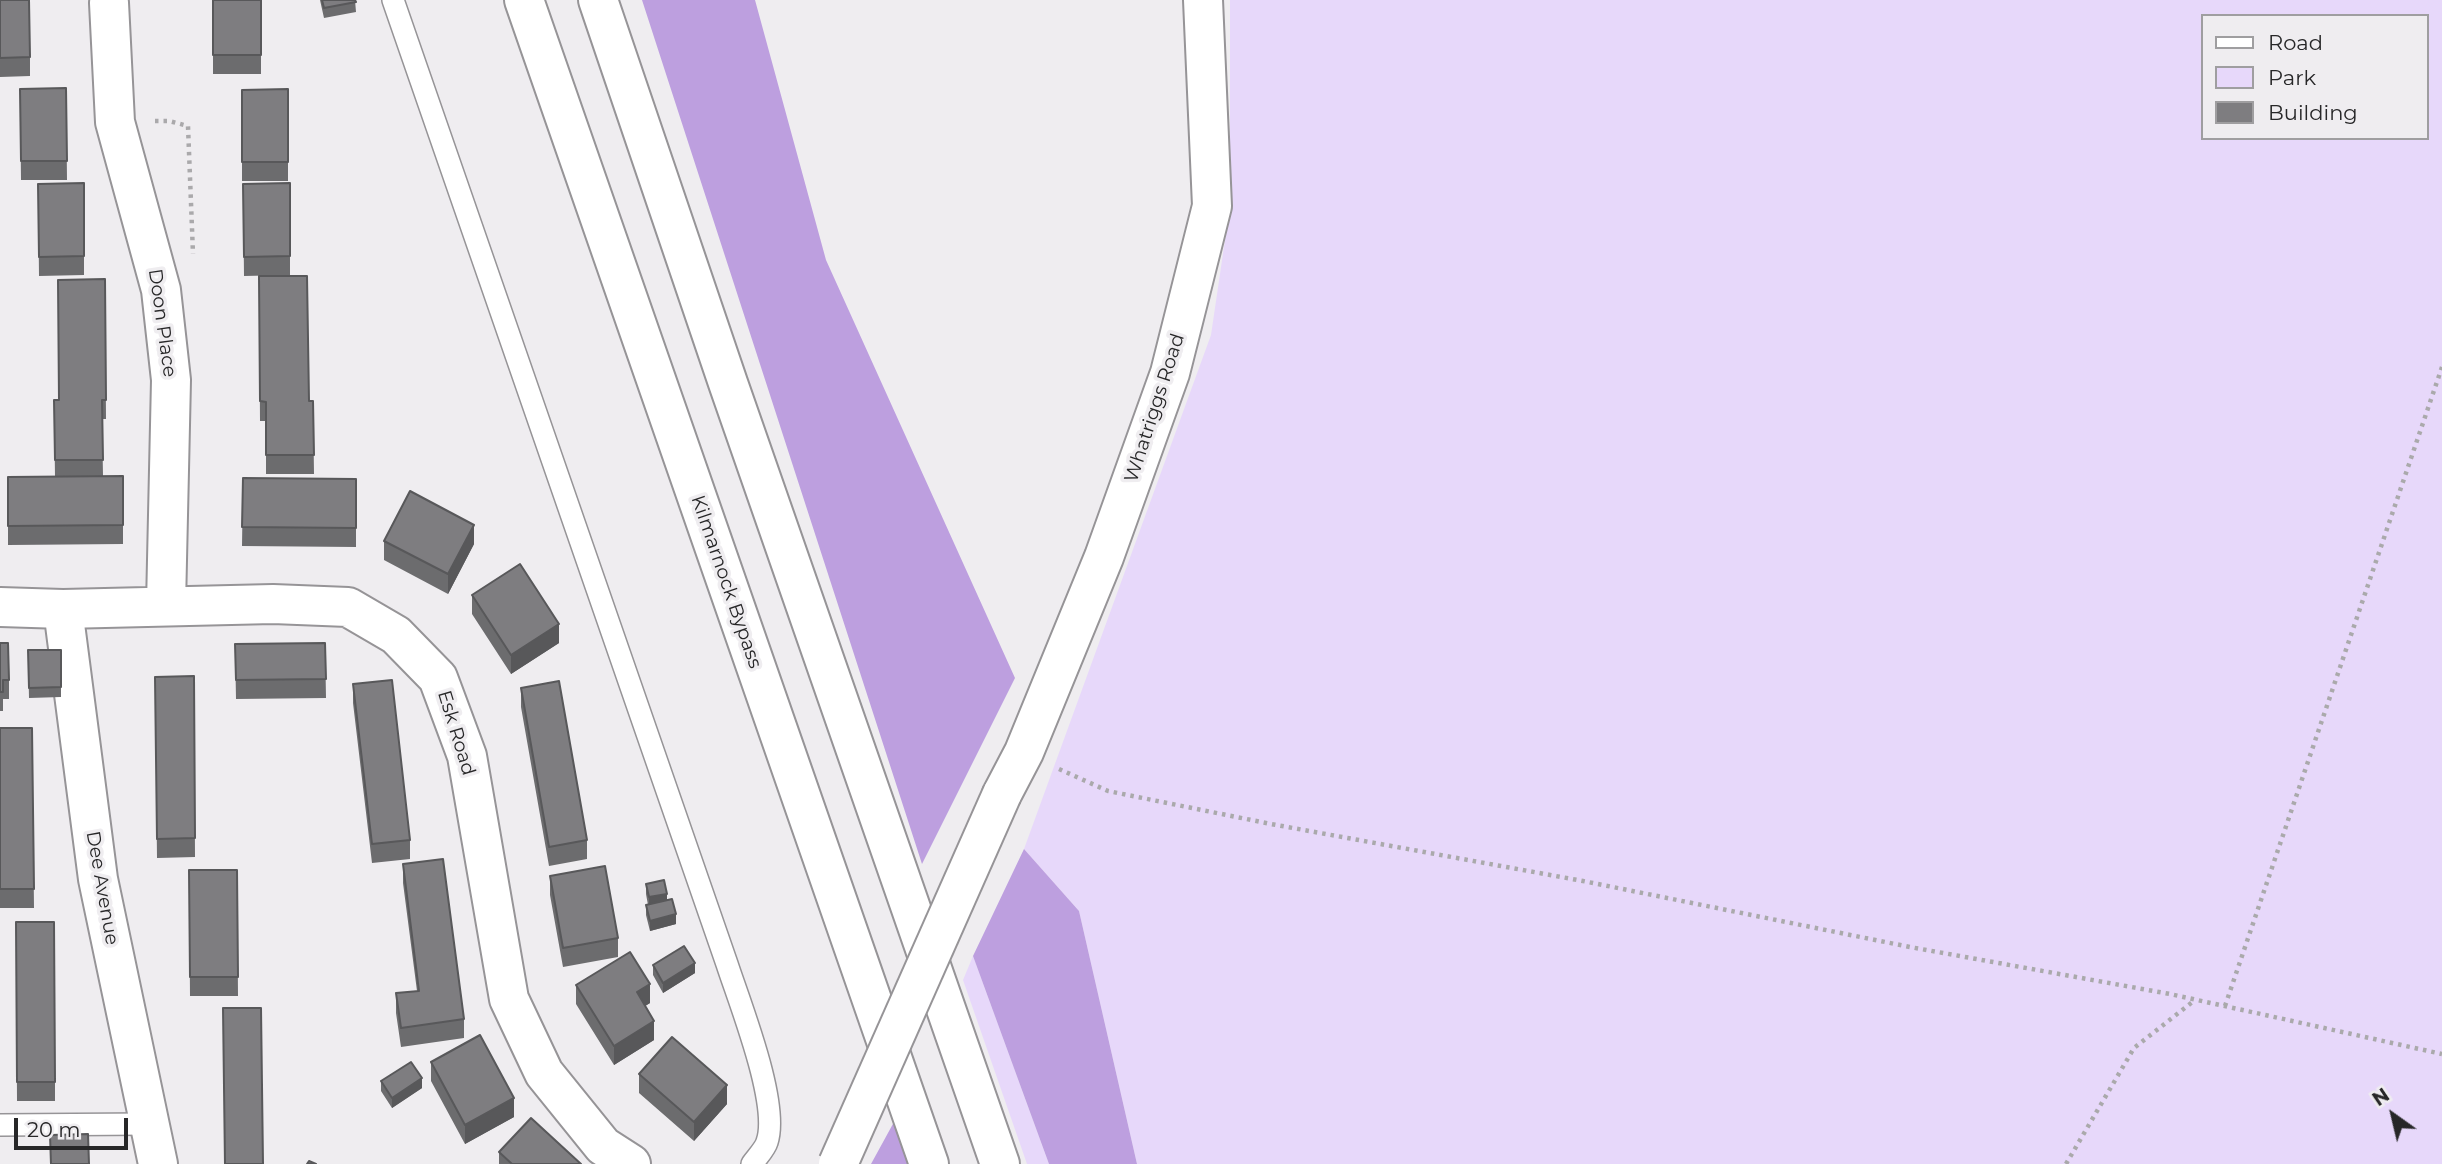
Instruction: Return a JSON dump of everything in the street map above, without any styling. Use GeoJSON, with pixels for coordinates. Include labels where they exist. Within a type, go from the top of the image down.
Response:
{"type":"FeatureCollection","features":[{"type":"Feature","properties":{"kind":"main road","name":"Kilmarnock Bypass"},"geometry":{"type":"LineString","coordinates":[[524,0],[929,1164]]}},
{"type":"Feature","properties":{"kind":"main road"},"geometry":{"type":"LineString","coordinates":[[598,0],[728,383],[1000,1164]]}},
{"type":"Feature","properties":{"kind":"main road","name":"Whatriggs Road"},"geometry":{"type":"LineString","coordinates":[[838,1164],[1002,794],[1024,752],[1104,557],[1170,373],[1212,206],[1203,0]]}},
{"type":"Feature","properties":{"kind":"main road","name":"Doon Place"},"geometry":{"type":"LineString","coordinates":[[109,3],[115,122],[161,290],[171,380],[166,605]]}},
{"type":"Feature","properties":{"kind":"main road","name":"Esk Road"},"geometry":{"type":"LineString","coordinates":[[0,607],[63,609],[273,604],[348,607],[396,635],[438,678],[467,756],[509,999],[544,1073],[603,1146],[631,1164]]}},
{"type":"Feature","properties":{"kind":"main road","name":"Dee Avenue"},"geometry":{"type":"LineString","coordinates":[[63,609],[98,879],[158,1164]]}},
{"type":"Feature","properties":{"kind":"lane"},"geometry":{"type":"LineString","coordinates":[[393,0],[705,898],[764,1079],[771,1124],[767,1143],[752,1164]]}},
{"type":"Feature","properties":{"kind":"lane"},"geometry":{"type":"LineString","coordinates":[[0,1125],[148,1124]]}},
{"type":"Feature","properties":{"kind":"path"},"geometry":{"type":"LineString","coordinates":[[115,122],[169,121],[188,126],[194,259]]}},
{"type":"Feature","properties":{"kind":"path"},"geometry":{"type":"LineString","coordinates":[[2225,1006],[2442,367]]}},
{"type":"Feature","properties":{"kind":"path"},"geometry":{"type":"LineString","coordinates":[[1024,752],[1108,791],[2196,1000],[2442,1054]]}},
{"type":"Feature","properties":{"kind":"path"},"geometry":{"type":"LineString","coordinates":[[2066,1164],[2134,1048],[2196,1000]]}},
{"type":"Feature","properties":{"kind":"green space"},"geometry":{"type":"Polygon","coordinates":[[[1230,0],[2442,0],[2442,1164],[1137,1164],[1079,911],[1024,849],[1211,335],[1230,206],[1230,0]]]}},
{"type":"Feature","properties":{"kind":"green space"},"geometry":{"type":"Polygon","coordinates":[[[973,956],[1049,1164],[1027,1164],[963,980],[973,956]]]}},
{"type":"Feature","properties":{"kind":"shaded area"},"geometry":{"type":"Polygon","coordinates":[[[642,0],[755,0],[826,260],[1015,678],[922,864],[642,0]]]}},
{"type":"Feature","properties":{"kind":"shaded area"},"geometry":{"type":"Polygon","coordinates":[[[1024,849],[1079,911],[1137,1164],[1049,1164],[973,956],[1024,849]]]}},
{"type":"Feature","properties":{"kind":"shaded area"},"geometry":{"type":"Polygon","coordinates":[[[894,1122],[908,1164],[871,1164],[894,1122]]]}},
{"type":"Feature","properties":{"kind":"building"},"geometry":{"type":"Polygon","coordinates":[[[0,0],[29,0],[30,57],[0,58],[0,0]]]}},
{"type":"Feature","properties":{"kind":"building"},"geometry":{"type":"Polygon","coordinates":[[[213,0],[261,0],[261,55],[213,55],[213,0]]]}},
{"type":"Feature","properties":{"kind":"building"},"geometry":{"type":"Polygon","coordinates":[[[322,0],[355,0],[356,2],[324,8],[322,0]]]}},
{"type":"Feature","properties":{"kind":"building"},"geometry":{"type":"Polygon","coordinates":[[[66,88],[67,161],[21,161],[20,89],[66,88]]]}},
{"type":"Feature","properties":{"kind":"building"},"geometry":{"type":"Polygon","coordinates":[[[288,89],[288,162],[242,162],[242,90],[288,89]]]}},
{"type":"Feature","properties":{"kind":"building"},"geometry":{"type":"Polygon","coordinates":[[[84,183],[84,256],[39,257],[38,184],[84,183]]]}},
{"type":"Feature","properties":{"kind":"building"},"geometry":{"type":"Polygon","coordinates":[[[290,183],[290,256],[244,257],[243,184],[290,183]]]}},
{"type":"Feature","properties":{"kind":"building"},"geometry":{"type":"Polygon","coordinates":[[[259,276],[307,276],[309,401],[313,401],[314,455],[266,455],[266,402],[260,401],[259,276]]]}},
{"type":"Feature","properties":{"kind":"building"},"geometry":{"type":"Polygon","coordinates":[[[105,279],[106,400],[102,400],[103,460],[55,460],[54,400],[59,400],[58,280],[105,279]]]}},
{"type":"Feature","properties":{"kind":"building"},"geometry":{"type":"Polygon","coordinates":[[[123,476],[123,525],[8,526],[8,477],[123,476]]]}},
{"type":"Feature","properties":{"kind":"building"},"geometry":{"type":"Polygon","coordinates":[[[243,478],[356,479],[356,528],[242,527],[243,478]]]}},
{"type":"Feature","properties":{"kind":"building"},"geometry":{"type":"Polygon","coordinates":[[[410,491],[474,525],[448,574],[384,541],[410,491]]]}},
{"type":"Feature","properties":{"kind":"building"},"geometry":{"type":"Polygon","coordinates":[[[520,564],[559,624],[511,655],[472,595],[520,564]]]}},
{"type":"Feature","properties":{"kind":"building"},"geometry":{"type":"Polygon","coordinates":[[[0,643],[8,643],[9,680],[3,680],[3,692],[0,692],[0,643]]]}},
{"type":"Feature","properties":{"kind":"building"},"geometry":{"type":"Polygon","coordinates":[[[325,643],[326,679],[236,680],[235,644],[325,643]]]}},
{"type":"Feature","properties":{"kind":"building"},"geometry":{"type":"Polygon","coordinates":[[[28,650],[61,650],[61,687],[29,688],[28,650]]]}},
{"type":"Feature","properties":{"kind":"building"},"geometry":{"type":"Polygon","coordinates":[[[194,676],[195,838],[157,839],[155,677],[194,676]]]}},
{"type":"Feature","properties":{"kind":"building"},"geometry":{"type":"Polygon","coordinates":[[[392,680],[410,840],[372,844],[353,684],[392,680]]]}},
{"type":"Feature","properties":{"kind":"building"},"geometry":{"type":"Polygon","coordinates":[[[559,681],[587,840],[549,847],[521,688],[559,681]]]}},
{"type":"Feature","properties":{"kind":"building"},"geometry":{"type":"Polygon","coordinates":[[[0,728],[32,728],[34,889],[0,889],[0,728]]]}},
{"type":"Feature","properties":{"kind":"building"},"geometry":{"type":"Polygon","coordinates":[[[443,859],[464,1019],[401,1028],[396,993],[419,991],[403,864],[443,859]]]}},
{"type":"Feature","properties":{"kind":"building"},"geometry":{"type":"Polygon","coordinates":[[[605,866],[618,938],[563,948],[550,876],[605,866]]]}},
{"type":"Feature","properties":{"kind":"building"},"geometry":{"type":"Polygon","coordinates":[[[189,870],[237,870],[238,977],[190,977],[189,870]]]}},
{"type":"Feature","properties":{"kind":"building"},"geometry":{"type":"Polygon","coordinates":[[[664,880],[667,894],[649,897],[646,884],[664,880]]]}},
{"type":"Feature","properties":{"kind":"building"},"geometry":{"type":"Polygon","coordinates":[[[672,899],[676,914],[650,921],[646,905],[672,899]]]}},
{"type":"Feature","properties":{"kind":"building"},"geometry":{"type":"Polygon","coordinates":[[[16,922],[54,922],[55,1082],[17,1082],[16,922]]]}},
{"type":"Feature","properties":{"kind":"building"},"geometry":{"type":"Polygon","coordinates":[[[684,946],[695,963],[663,983],[653,965],[684,946]]]}},
{"type":"Feature","properties":{"kind":"building"},"geometry":{"type":"Polygon","coordinates":[[[630,952],[650,984],[637,992],[654,1021],[614,1046],[576,985],[630,952]]]}},
{"type":"Feature","properties":{"kind":"building"},"geometry":{"type":"Polygon","coordinates":[[[223,1008],[261,1008],[263,1164],[225,1164],[223,1008]]]}},
{"type":"Feature","properties":{"kind":"building"},"geometry":{"type":"Polygon","coordinates":[[[480,1035],[514,1098],[465,1125],[431,1062],[480,1035]]]}},
{"type":"Feature","properties":{"kind":"building"},"geometry":{"type":"Polygon","coordinates":[[[672,1037],[727,1085],[694,1122],[639,1074],[672,1037]]]}},
{"type":"Feature","properties":{"kind":"building"},"geometry":{"type":"Polygon","coordinates":[[[411,1062],[422,1078],[392,1098],[381,1081],[411,1062]]]}},
{"type":"Feature","properties":{"kind":"building"},"geometry":{"type":"Polygon","coordinates":[[[531,1118],[581,1164],[512,1164],[499,1152],[531,1118]]]}},
{"type":"Feature","properties":{"kind":"building"},"geometry":{"type":"Polygon","coordinates":[[[88,1134],[89,1164],[51,1164],[50,1135],[88,1134]]]}}]}
